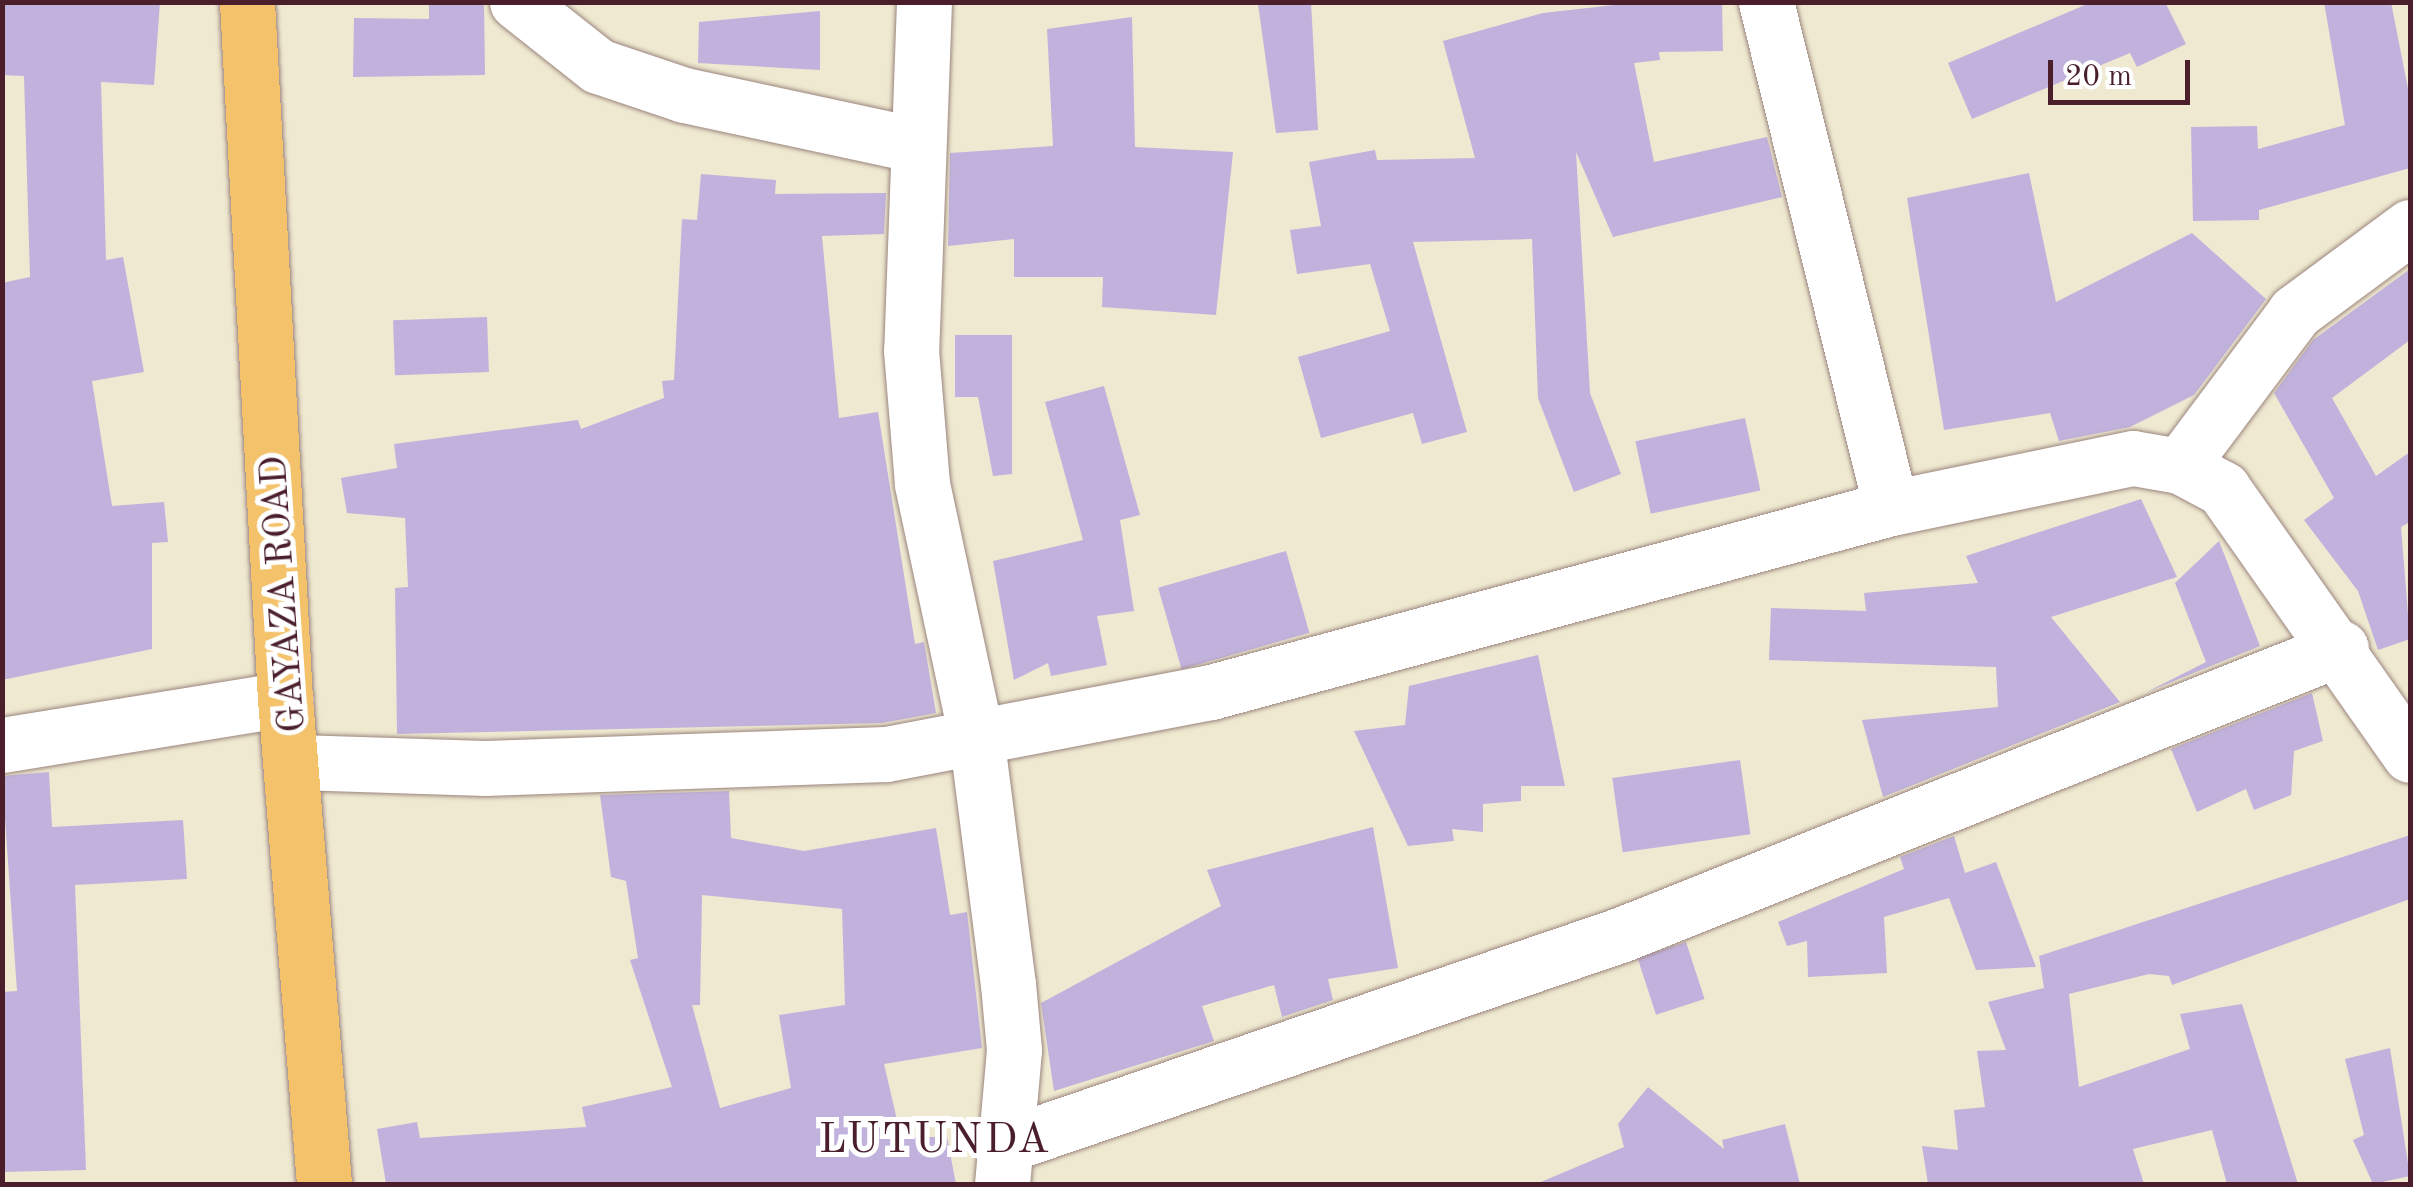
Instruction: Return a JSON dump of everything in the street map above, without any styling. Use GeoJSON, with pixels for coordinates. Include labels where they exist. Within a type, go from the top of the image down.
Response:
{"type":"FeatureCollection","features":[{"type":"Feature","properties":{"kind":"main road","name":"GAYAZA ROAD"},"geometry":{"type":"LineString","coordinates":[[247,2],[284,699],[296,762],[322,1184]]}},
{"type":"Feature","properties":{"kind":"street"},"geometry":{"type":"LineString","coordinates":[[517,2],[598,66],[684,95],[912,144]]}},
{"type":"Feature","properties":{"kind":"street"},"geometry":{"type":"LineString","coordinates":[[924,2],[912,144],[922,484],[976,735],[1014,1050],[1007,1164],[1620,935],[2342,648]]}},
{"type":"Feature","properties":{"kind":"street"},"geometry":{"type":"LineString","coordinates":[[1766,2],[1891,508]]}},
{"type":"Feature","properties":{"kind":"street"},"geometry":{"type":"LineString","coordinates":[[2180,466],[2295,312],[2410,227]]}},
{"type":"Feature","properties":{"kind":"street"},"geometry":{"type":"LineString","coordinates":[[296,762],[486,768],[886,754],[1211,692],[1891,508],[2086,461],[2180,466],[2223,489],[2342,648],[2410,755]]}},
{"type":"Feature","properties":{"kind":"street"},"geometry":{"type":"LineString","coordinates":[[2,745],[284,699]]}},
{"type":"Feature","properties":{"kind":"building"},"geometry":{"type":"Polygon","coordinates":[[[2,2],[160,2],[154,85],[101,82],[106,260],[123,257],[144,372],[92,381],[112,506],[164,502],[168,542],[152,543],[152,649],[2,680],[2,283],[30,277],[24,76],[2,75],[2,2]]]}},
{"type":"Feature","properties":{"kind":"building"},"geometry":{"type":"Polygon","coordinates":[[[429,2],[484,2],[485,75],[353,77],[354,18],[429,19],[429,2]]]}},
{"type":"Feature","properties":{"kind":"building"},"geometry":{"type":"Polygon","coordinates":[[[1311,2],[1318,130],[1276,133],[1258,4],[1311,2]]]}},
{"type":"Feature","properties":{"kind":"building"},"geometry":{"type":"Polygon","coordinates":[[[1641,2],[1722,2],[1723,51],[1659,52],[1660,60],[1634,63],[1654,162],[1767,137],[1782,197],[1613,237],[1576,152],[1590,393],[1621,474],[1574,492],[1538,398],[1532,239],[1413,242],[1467,432],[1422,444],[1413,413],[1321,438],[1298,357],[1390,331],[1370,264],[1297,274],[1290,230],[1321,226],[1309,162],[1375,150],[1377,160],[1475,158],[1443,41],[1543,13],[1641,2]]]}},
{"type":"Feature","properties":{"kind":"building"},"geometry":{"type":"Polygon","coordinates":[[[2092,2],[2165,2],[2186,44],[2137,67],[2130,53],[1972,119],[1948,63],[2092,2]]]}},
{"type":"Feature","properties":{"kind":"building"},"geometry":{"type":"Polygon","coordinates":[[[2324,2],[2391,2],[2410,99],[2410,168],[2259,210],[2259,220],[2193,221],[2191,127],[2257,126],[2258,149],[2345,125],[2324,2]]]}},
{"type":"Feature","properties":{"kind":"building"},"geometry":{"type":"Polygon","coordinates":[[[820,11],[820,70],[698,63],[699,22],[820,11]]]}},
{"type":"Feature","properties":{"kind":"building"},"geometry":{"type":"Polygon","coordinates":[[[1132,17],[1135,147],[1233,152],[1216,315],[1102,307],[1103,277],[1014,277],[1014,239],[948,246],[950,153],[1053,146],[1047,29],[1132,17]]]}},
{"type":"Feature","properties":{"kind":"building"},"geometry":{"type":"Polygon","coordinates":[[[2029,173],[2056,302],[2192,233],[2266,299],[2194,395],[2130,427],[2059,441],[2050,413],[1944,430],[1907,198],[2029,173]]]}},
{"type":"Feature","properties":{"kind":"building"},"geometry":{"type":"Polygon","coordinates":[[[701,174],[776,180],[775,194],[886,193],[884,234],[822,236],[839,418],[878,412],[915,644],[924,642],[936,713],[882,723],[397,734],[395,588],[408,587],[405,518],[347,513],[341,478],[397,468],[394,444],[578,420],[581,429],[664,398],[662,381],[674,380],[682,219],[697,220],[701,174]]]}},
{"type":"Feature","properties":{"kind":"building"},"geometry":{"type":"Polygon","coordinates":[[[2410,269],[2410,340],[2332,398],[2376,476],[2410,452],[2410,522],[2401,527],[2410,639],[2378,650],[2358,591],[2304,520],[2334,498],[2274,393],[2313,340],[2410,269]]]}},
{"type":"Feature","properties":{"kind":"building"},"geometry":{"type":"Polygon","coordinates":[[[487,317],[489,372],[395,375],[393,320],[487,317]]]}},
{"type":"Feature","properties":{"kind":"building"},"geometry":{"type":"Polygon","coordinates":[[[955,335],[1012,335],[1012,474],[993,476],[978,397],[955,397],[955,335]]]}},
{"type":"Feature","properties":{"kind":"building"},"geometry":{"type":"Polygon","coordinates":[[[1104,386],[1140,515],[1120,520],[1134,611],[1097,616],[1107,665],[1051,676],[1048,663],[1014,680],[993,561],[1083,540],[1045,402],[1104,386]]]}},
{"type":"Feature","properties":{"kind":"building"},"geometry":{"type":"Polygon","coordinates":[[[1745,418],[1760,490],[1651,514],[1635,441],[1745,418]]]}},
{"type":"Feature","properties":{"kind":"building"},"geometry":{"type":"Polygon","coordinates":[[[2141,499],[2177,577],[2051,617],[2120,702],[1883,797],[1862,720],[1998,707],[1996,667],[1769,660],[1771,608],[1866,611],[1864,593],[1978,583],[1966,556],[2141,499]]]}},
{"type":"Feature","properties":{"kind":"building"},"geometry":{"type":"Polygon","coordinates":[[[2219,541],[2260,646],[2147,692],[2206,662],[2175,583],[2219,541]]]}},
{"type":"Feature","properties":{"kind":"building"},"geometry":{"type":"Polygon","coordinates":[[[1286,551],[1309,633],[1182,669],[1158,588],[1286,551]]]}},
{"type":"Feature","properties":{"kind":"building"},"geometry":{"type":"Polygon","coordinates":[[[1538,655],[1565,786],[1521,786],[1521,801],[1483,804],[1483,832],[1452,829],[1454,841],[1408,846],[1354,731],[1405,725],[1409,686],[1538,655]]]}},
{"type":"Feature","properties":{"kind":"building"},"geometry":{"type":"Polygon","coordinates":[[[2312,693],[2323,741],[2294,751],[2291,795],[2254,810],[2246,789],[2197,812],[2171,749],[2312,693]]]}},
{"type":"Feature","properties":{"kind":"building"},"geometry":{"type":"Polygon","coordinates":[[[1740,760],[1750,834],[1623,852],[1612,778],[1740,760]]]}},
{"type":"Feature","properties":{"kind":"building"},"geometry":{"type":"Polygon","coordinates":[[[49,772],[52,827],[183,820],[187,879],[75,885],[86,1170],[2,1172],[2,992],[17,991],[2,776],[49,772]]]}},
{"type":"Feature","properties":{"kind":"building"},"geometry":{"type":"Polygon","coordinates":[[[729,791],[731,838],[804,851],[936,828],[950,915],[967,912],[982,1048],[884,1064],[901,1137],[947,1137],[956,1184],[386,1184],[377,1129],[417,1122],[420,1138],[586,1127],[582,1107],[672,1087],[630,960],[638,958],[626,881],[611,877],[600,795],[729,791]],[[702,895],[700,1005],[692,1005],[720,1108],[791,1088],[779,1015],[845,1005],[842,909],[702,895]]]}},
{"type":"Feature","properties":{"kind":"building"},"geometry":{"type":"Polygon","coordinates":[[[1373,827],[1398,968],[1328,979],[1333,1000],[1282,1017],[1274,985],[1202,1006],[1214,1041],[1054,1091],[1041,1003],[1221,906],[1207,870],[1373,827]]]}},
{"type":"Feature","properties":{"kind":"building"},"geometry":{"type":"Polygon","coordinates":[[[2410,835],[2410,899],[2172,985],[2169,976],[2149,974],[2069,994],[2079,1087],[2190,1049],[2180,1014],[2242,1004],[2298,1184],[2227,1184],[2212,1130],[2133,1149],[2144,1184],[1928,1184],[1922,1146],[1958,1150],[1954,1110],[1985,1107],[1977,1051],[2006,1050],[1988,1002],[2044,988],[2039,956],[2410,835]]]}},
{"type":"Feature","properties":{"kind":"building"},"geometry":{"type":"Polygon","coordinates":[[[1954,836],[1965,873],[1996,862],[2036,967],[1976,970],[1949,898],[1884,917],[1887,973],[1808,977],[1807,941],[1787,946],[1778,922],[1904,869],[1900,857],[1954,836]]]}},
{"type":"Feature","properties":{"kind":"building"},"geometry":{"type":"Polygon","coordinates":[[[1686,942],[1705,999],[1656,1015],[1637,958],[1686,942]]]}},
{"type":"Feature","properties":{"kind":"building"},"geometry":{"type":"Polygon","coordinates":[[[2390,1048],[2410,1176],[2373,1184],[2353,1140],[2364,1135],[2345,1059],[2390,1048]]]}},
{"type":"Feature","properties":{"kind":"building"},"geometry":{"type":"Polygon","coordinates":[[[1648,1087],[1724,1149],[1722,1140],[1785,1124],[1800,1184],[1536,1184],[1624,1147],[1618,1124],[1648,1087]]]}},
{"type":"Feature","properties":{"kind":"district","name":"LUTUNDA"},"geometry":{"type":"Point","coordinates":[935,1141]}}]}
